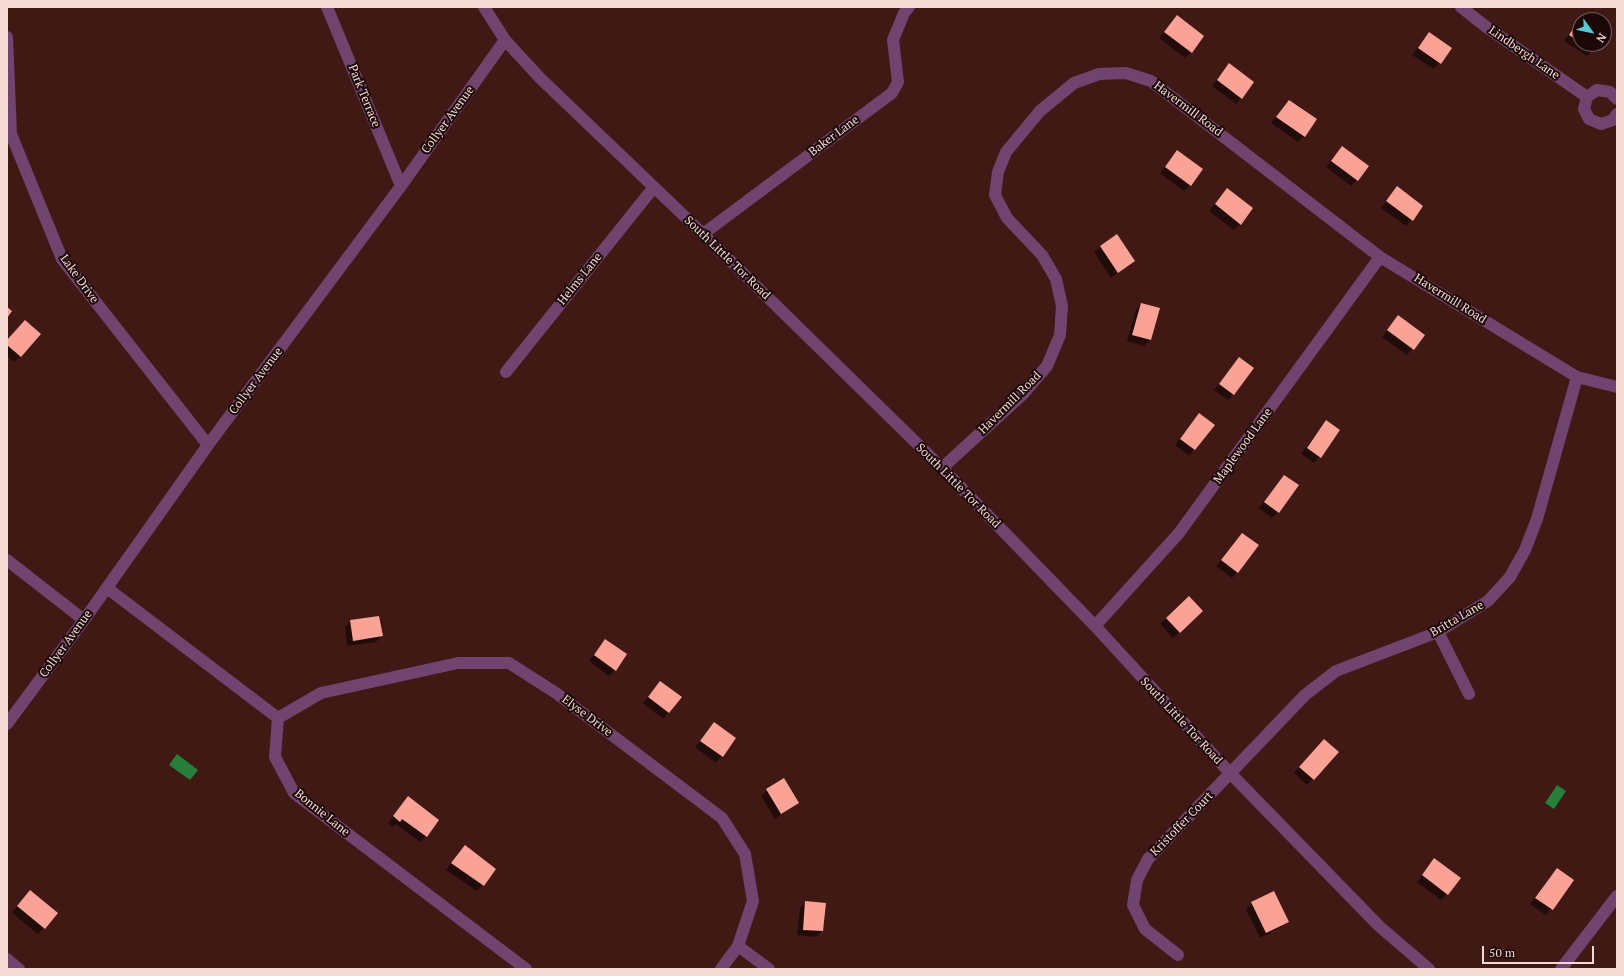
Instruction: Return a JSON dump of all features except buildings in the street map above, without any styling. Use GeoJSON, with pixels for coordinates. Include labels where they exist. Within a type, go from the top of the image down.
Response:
{"type":"FeatureCollection","features":[{"type":"Feature","properties":{"kind":"street","name":"Park Terrace"},"geometry":{"type":"LineString","coordinates":[[327,7],[401,186]]}},
{"type":"Feature","properties":{"kind":"street","name":"Baker Lane"},"geometry":{"type":"LineString","coordinates":[[704,234],[892,93],[898,82],[893,40],[904,13],[909,7]]}},
{"type":"Feature","properties":{"kind":"street","name":"Lindbergh Lane"},"geometry":{"type":"LineString","coordinates":[[1461,7],[1485,26],[1587,97]]}},
{"type":"Feature","properties":{"kind":"street","name":"South Little Tor Road"},"geometry":{"type":"LineString","coordinates":[[488,10],[505,40],[540,78],[704,234],[942,468],[1095,626],[1230,773],[1379,926],[1429,969]]}},
{"type":"Feature","properties":{"kind":"street","name":"Lake Drive"},"geometry":{"type":"LineString","coordinates":[[7,37],[8,135],[62,259],[208,445]]}},
{"type":"Feature","properties":{"kind":"street","name":"Collyer Avenue"},"geometry":{"type":"LineString","coordinates":[[7,724],[84,620],[208,445],[401,186],[505,40]]}},
{"type":"Feature","properties":{"kind":"street","name":"Havermill Road"},"geometry":{"type":"LineString","coordinates":[[942,468],[1023,394],[1047,366],[1060,335],[1062,306],[1056,279],[1042,255],[1007,218],[995,195],[998,172],[1006,152],[1040,111],[1074,83],[1099,74],[1126,73],[1151,81],[1380,256],[1577,377],[1617,387]]}},
{"type":"Feature","properties":{"kind":"street"},"geometry":{"type":"LineString","coordinates":[[1617,100],[1610,92],[1603,89],[1591,92],[1584,102],[1586,114],[1594,123],[1607,123],[1617,114]]}},
{"type":"Feature","properties":{"kind":"street","name":"Helms Lane"},"geometry":{"type":"LineString","coordinates":[[506,372],[654,187]]}},
{"type":"Feature","properties":{"kind":"street","name":"Maplewood Lane"},"geometry":{"type":"LineString","coordinates":[[1095,626],[1179,533],[1380,256]]}},
{"type":"Feature","properties":{"kind":"street","name":"Britta Lane"},"geometry":{"type":"LineString","coordinates":[[1230,773],[1305,695],[1336,672],[1438,632],[1488,601],[1510,577],[1525,550],[1537,519],[1577,377]]}},
{"type":"Feature","properties":{"kind":"street"},"geometry":{"type":"LineString","coordinates":[[7,560],[84,620]]}},
{"type":"Feature","properties":{"kind":"street"},"geometry":{"type":"LineString","coordinates":[[107,588],[278,718]]}},
{"type":"Feature","properties":{"kind":"street"},"geometry":{"type":"LineString","coordinates":[[1438,632],[1469,694]]}},
{"type":"Feature","properties":{"kind":"street","name":"Elyse Drive"},"geometry":{"type":"LineString","coordinates":[[278,718],[321,693],[458,663],[509,663],[556,693],[722,818],[744,854],[753,901],[738,946],[721,969]]}},
{"type":"Feature","properties":{"kind":"street","name":"Bonnie Lane"},"geometry":{"type":"LineString","coordinates":[[278,718],[275,756],[294,793],[526,969]]}},
{"type":"Feature","properties":{"kind":"street","name":"Kristoffer Court"},"geometry":{"type":"LineString","coordinates":[[1178,955],[1145,929],[1133,905],[1137,880],[1148,859],[1230,773]]}},
{"type":"Feature","properties":{"kind":"street"},"geometry":{"type":"LineString","coordinates":[[1561,969],[1617,896]]}},
{"type":"Feature","properties":{"kind":"street"},"geometry":{"type":"LineString","coordinates":[[738,946],[769,969]]}},
{"type":"Feature","properties":{"kind":"street"},"geometry":{"type":"LineString","coordinates":[[7,959],[19,969]]}},
{"type":"Feature","properties":{"kind":"shaded area"},"geometry":{"type":"Polygon","coordinates":[[[177,754],[198,770],[190,780],[169,765],[177,754]]]}},
{"type":"Feature","properties":{"kind":"shaded area"},"geometry":{"type":"Polygon","coordinates":[[[1557,785],[1566,791],[1554,809],[1545,803],[1557,785]]]}}]}
